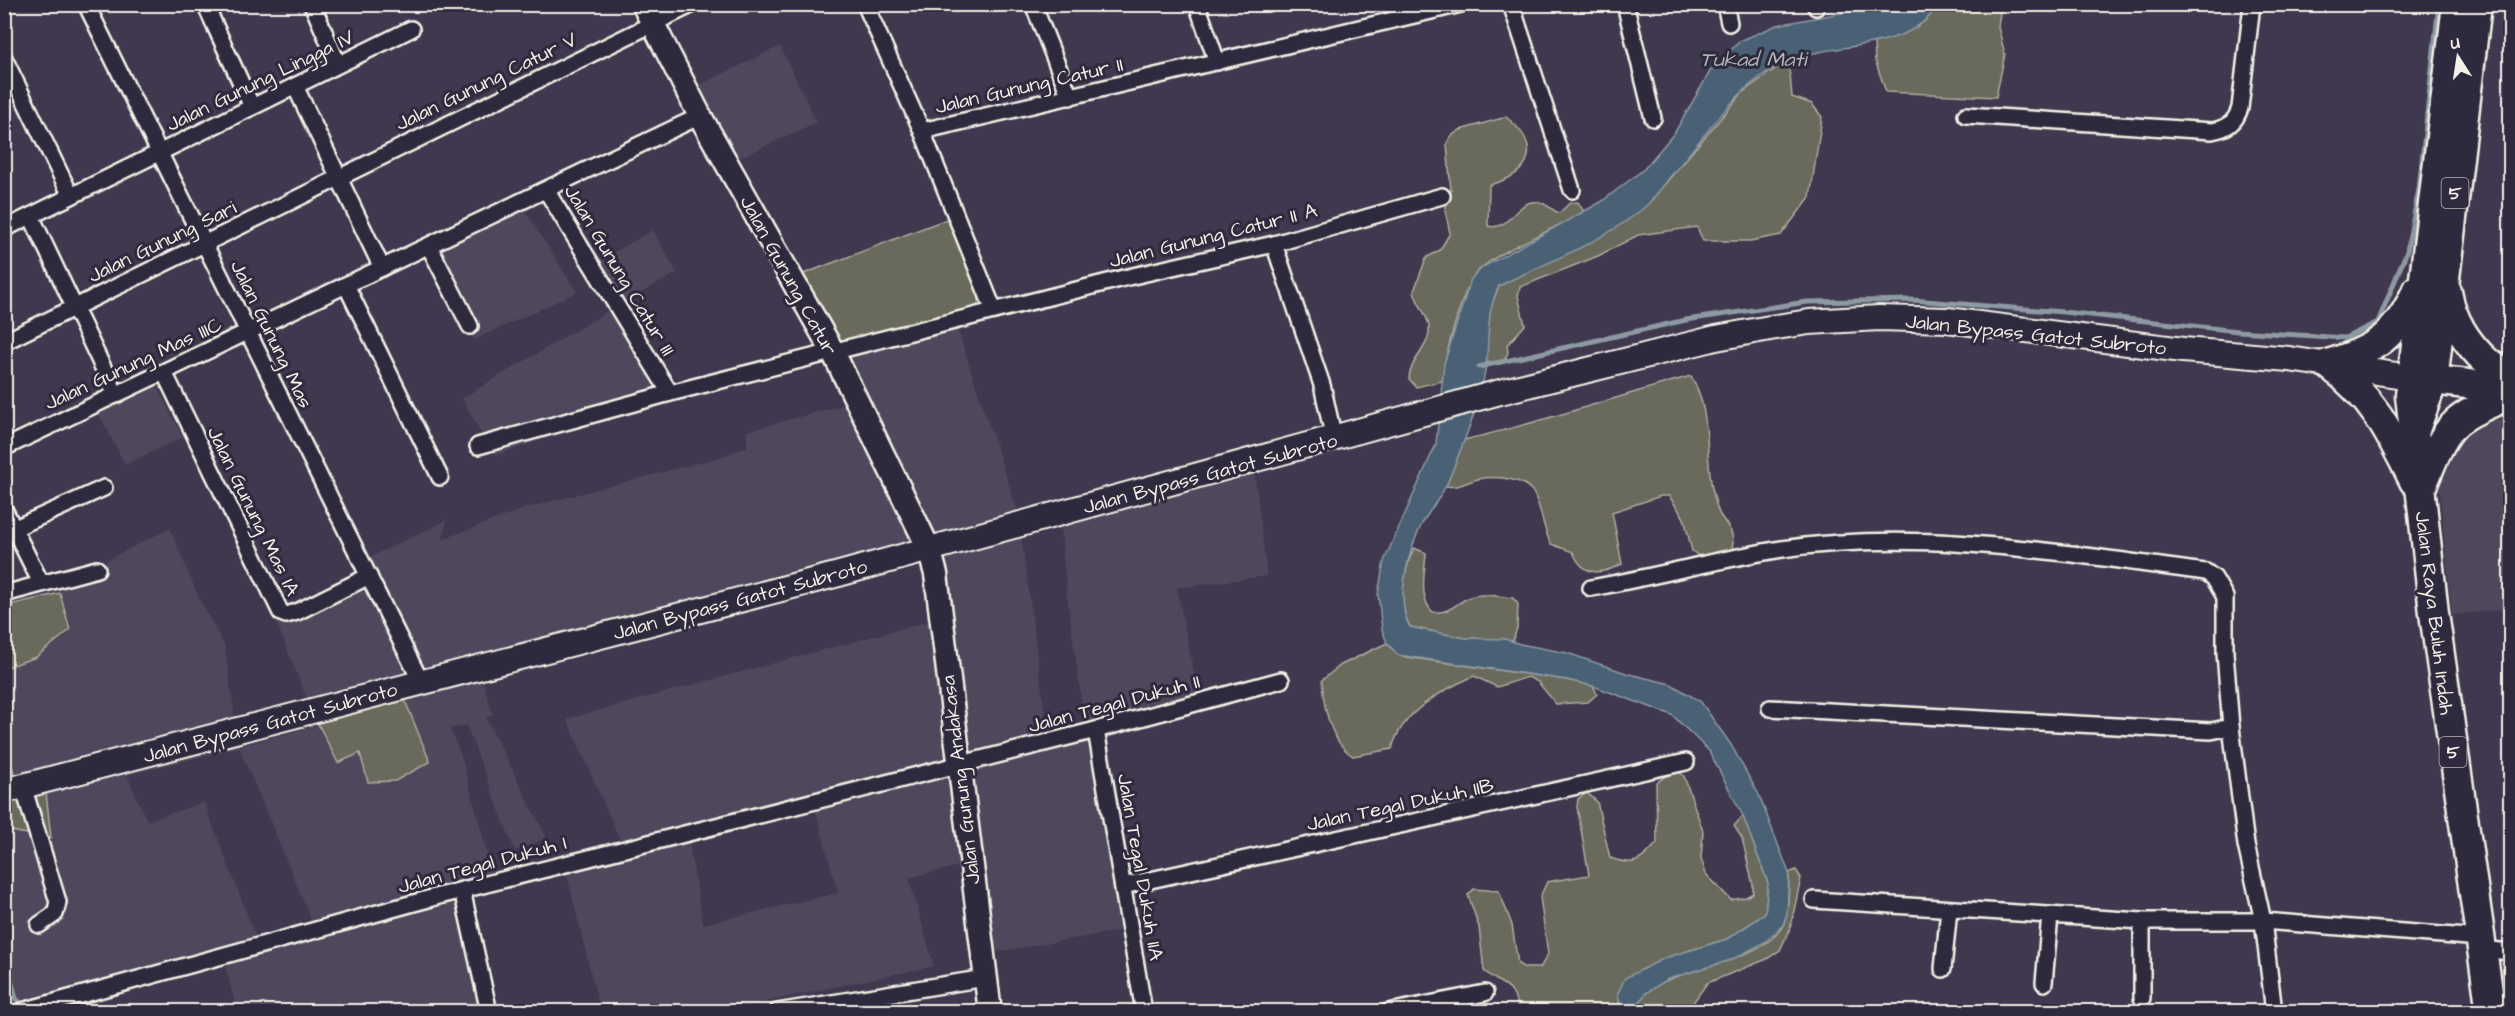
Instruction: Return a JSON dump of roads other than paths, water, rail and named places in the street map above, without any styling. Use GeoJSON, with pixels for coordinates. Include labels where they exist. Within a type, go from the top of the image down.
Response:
{"type":"FeatureCollection","features":[{"type":"Feature","properties":{"kind":"highway","name":"5"},"geometry":{"type":"LineString","coordinates":[[2422,379],[2434,276],[2457,4]]}},
{"type":"Feature","properties":{"kind":"highway","name":"5"},"geometry":{"type":"LineString","coordinates":[[2434,276],[2477,4]]}},
{"type":"Feature","properties":{"kind":"highway"},"geometry":{"type":"LineString","coordinates":[[2328,364],[2366,351],[2402,321],[2434,276],[2458,326],[2482,358],[2511,379]]}},
{"type":"Feature","properties":{"kind":"highway"},"geometry":{"type":"LineString","coordinates":[[2328,364],[2350,381],[2381,417],[2420,491]]}},
{"type":"Feature","properties":{"kind":"highway"},"geometry":{"type":"LineString","coordinates":[[2422,379],[2511,389]]}},
{"type":"Feature","properties":{"kind":"highway","name":"Jalan Raya Buluh Indah"},"geometry":{"type":"LineString","coordinates":[[2422,379],[2412,414],[2416,427],[2420,491],[2491,1011]]}},
{"type":"Feature","properties":{"kind":"highway"},"geometry":{"type":"LineString","coordinates":[[2420,491],[2440,445],[2455,423],[2478,408],[2511,394]]}},
{"type":"Feature","properties":{"kind":"main road","name":"Jalan Bypass Gatot Subroto"},"geometry":{"type":"LineString","coordinates":[[14,789],[929,549],[1500,392],[1735,334],[1809,322],[1879,318],[1947,320],[2183,350],[2328,364],[2422,379]]}},
{"type":"Feature","properties":{"kind":"street","name":"Jalan Gunung Mas"},"geometry":{"type":"LineString","coordinates":[[86,4],[421,682]]}},
{"type":"Feature","properties":{"kind":"street"},"geometry":{"type":"LineString","coordinates":[[205,4],[252,106]]}},
{"type":"Feature","properties":{"kind":"street"},"geometry":{"type":"LineString","coordinates":[[312,4],[338,64]]}},
{"type":"Feature","properties":{"kind":"street","name":"Jalan Gunung Catur V"},"geometry":{"type":"LineString","coordinates":[[339,177],[648,14],[693,4]]}},
{"type":"Feature","properties":{"kind":"street"},"geometry":{"type":"LineString","coordinates":[[865,4],[922,131]]}},
{"type":"Feature","properties":{"kind":"street"},"geometry":{"type":"LineString","coordinates":[[1033,4],[1070,97]]}},
{"type":"Feature","properties":{"kind":"street"},"geometry":{"type":"LineString","coordinates":[[1197,4],[1217,62]]}},
{"type":"Feature","properties":{"kind":"street","name":"Jalan Gunung Catur II"},"geometry":{"type":"LineString","coordinates":[[994,311],[922,131],[1461,4]]}},
{"type":"Feature","properties":{"kind":"street"},"geometry":{"type":"LineString","coordinates":[[1511,4],[1572,190]]}},
{"type":"Feature","properties":{"kind":"street"},"geometry":{"type":"LineString","coordinates":[[1625,4],[1653,118]]}},
{"type":"Feature","properties":{"kind":"street"},"geometry":{"type":"LineString","coordinates":[[1725,4],[1730,23]]}},
{"type":"Feature","properties":{"kind":"street"},"geometry":{"type":"LineString","coordinates":[[1966,115],[2212,131],[2225,129],[2236,120],[2240,108],[2252,4]]}},
{"type":"Feature","properties":{"kind":"street","name":"Jalan Gunung Catur"},"geometry":{"type":"LineString","coordinates":[[648,14],[700,116],[833,352],[929,549]]}},
{"type":"Feature","properties":{"kind":"street","name":"Jalan Gunung Lingga IV"},"geometry":{"type":"LineString","coordinates":[[4,229],[411,29]]}},
{"type":"Feature","properties":{"kind":"street"},"geometry":{"type":"LineString","coordinates":[[4,58],[71,196]]}},
{"type":"Feature","properties":{"kind":"street"},"geometry":{"type":"LineString","coordinates":[[294,86],[382,268]]}},
{"type":"Feature","properties":{"kind":"street","name":"Jalan Gunung Catur III"},"geometry":{"type":"LineString","coordinates":[[670,393],[546,190],[700,116]]}},
{"type":"Feature","properties":{"kind":"street","name":"Jalan Gunung Sari"},"geometry":{"type":"LineString","coordinates":[[4,342],[339,177]]}},
{"type":"Feature","properties":{"kind":"street","name":"Jalan Gunung Mas IIIC"},"geometry":{"type":"LineString","coordinates":[[4,448],[546,190]]}},
{"type":"Feature","properties":{"kind":"street","name":"Jalan Gunung Catur II A"},"geometry":{"type":"LineString","coordinates":[[994,311],[1274,244],[1442,196]]}},
{"type":"Feature","properties":{"kind":"street"},"geometry":{"type":"LineString","coordinates":[[31,216],[116,395]]}},
{"type":"Feature","properties":{"kind":"street"},"geometry":{"type":"LineString","coordinates":[[1274,244],[1322,385],[1334,439]]}},
{"type":"Feature","properties":{"kind":"street"},"geometry":{"type":"LineString","coordinates":[[429,246],[470,326]]}},
{"type":"Feature","properties":{"kind":"street"},"geometry":{"type":"LineString","coordinates":[[346,285],[440,477]]}},
{"type":"Feature","properties":{"kind":"street"},"geometry":{"type":"LineString","coordinates":[[478,446],[670,393],[994,311]]}},
{"type":"Feature","properties":{"kind":"street","name":"Jalan Gunung Mas IA"},"geometry":{"type":"LineString","coordinates":[[164,372],[281,613],[286,615],[297,612],[369,576]]}},
{"type":"Feature","properties":{"kind":"street"},"geometry":{"type":"LineString","coordinates":[[15,528],[104,488]]}},
{"type":"Feature","properties":{"kind":"street"},"geometry":{"type":"LineString","coordinates":[[4,508],[40,583]]}},
{"type":"Feature","properties":{"kind":"street"},"geometry":{"type":"LineString","coordinates":[[1591,588],[1782,549],[1855,543],[1965,542],[2206,572],[2214,578],[2225,597],[2225,653],[2231,727],[2246,846],[2263,921],[2274,1011]]}},
{"type":"Feature","properties":{"kind":"street","name":"Jalan Gunung Andakasa"},"geometry":{"type":"LineString","coordinates":[[929,549],[936,574],[957,765],[990,1011]]}},
{"type":"Feature","properties":{"kind":"street"},"geometry":{"type":"LineString","coordinates":[[4,594],[97,569]]}},
{"type":"Feature","properties":{"kind":"street","name":"Jalan Tegal Dukuh II"},"geometry":{"type":"LineString","coordinates":[[957,765],[1281,680]]}},
{"type":"Feature","properties":{"kind":"street"},"geometry":{"type":"LineString","coordinates":[[1770,708],[2211,731],[2231,727]]}},
{"type":"Feature","properties":{"kind":"street","name":"Jalan Tegal Dukuh IIA"},"geometry":{"type":"LineString","coordinates":[[1096,730],[1144,1011]]}},
{"type":"Feature","properties":{"kind":"street","name":"Jalan Tegal Dukuh IIB"},"geometry":{"type":"LineString","coordinates":[[1123,886],[1686,762]]}},
{"type":"Feature","properties":{"kind":"street","name":"Jalan Tegal Dukuh I"},"geometry":{"type":"LineString","coordinates":[[19,1011],[462,890],[957,765]]}},
{"type":"Feature","properties":{"kind":"street"},"geometry":{"type":"LineString","coordinates":[[14,789],[58,902],[55,914],[39,925]]}},
{"type":"Feature","properties":{"kind":"street"},"geometry":{"type":"LineString","coordinates":[[462,890],[489,1011]]}},
{"type":"Feature","properties":{"kind":"street"},"geometry":{"type":"LineString","coordinates":[[1814,900],[2142,921],[2263,921],[2480,943],[2511,952]]}},
{"type":"Feature","properties":{"kind":"street"},"geometry":{"type":"LineString","coordinates":[[1943,969],[1949,909]]}},
{"type":"Feature","properties":{"kind":"street"},"geometry":{"type":"LineString","coordinates":[[2044,983],[2050,915]]}},
{"type":"Feature","properties":{"kind":"street"},"geometry":{"type":"LineString","coordinates":[[2142,921],[2142,998]]}},
{"type":"Feature","properties":{"kind":"street"},"geometry":{"type":"LineString","coordinates":[[777,1011],[985,978]]}},
{"type":"Feature","properties":{"kind":"street"},"geometry":{"type":"LineString","coordinates":[[1388,1011],[1485,993]]}},
{"type":"Feature","properties":{"kind":"water","name":"Tukad Mati"},"geometry":{"type":"Polygon","coordinates":[[[1884,5],[1938,5],[1925,21],[1908,32],[1868,44],[1804,55],[1768,72],[1736,98],[1656,195],[1631,218],[1576,250],[1499,286],[1490,312],[1485,372],[1472,419],[1446,485],[1418,533],[1405,574],[1403,603],[1410,627],[1465,638],[1505,639],[1567,653],[1629,674],[1671,684],[1701,702],[1731,745],[1759,795],[1789,873],[1787,913],[1783,925],[1765,942],[1731,960],[1668,979],[1646,993],[1639,1003],[1641,1011],[1621,1011],[1618,993],[1625,978],[1665,958],[1727,939],[1765,914],[1768,883],[1743,816],[1709,751],[1672,715],[1593,686],[1567,680],[1398,655],[1387,643],[1382,629],[1378,594],[1384,561],[1436,444],[1444,364],[1471,279],[1483,267],[1601,202],[1644,169],[1675,132],[1711,70],[1740,41],[1777,25],[1884,5]]]}},
{"type":"Feature","properties":{"kind":"waterway"},"geometry":{"type":"LineString","coordinates":[[1479,367],[1686,320],[1807,302],[1912,300],[2063,312],[2238,331],[2345,338],[2378,322],[2407,251],[2419,189],[2439,4]]}},
{"type":"Feature","properties":{"kind":"waterway"},"geometry":{"type":"LineString","coordinates":[[4,953],[16,999],[27,1008]]}}]}
